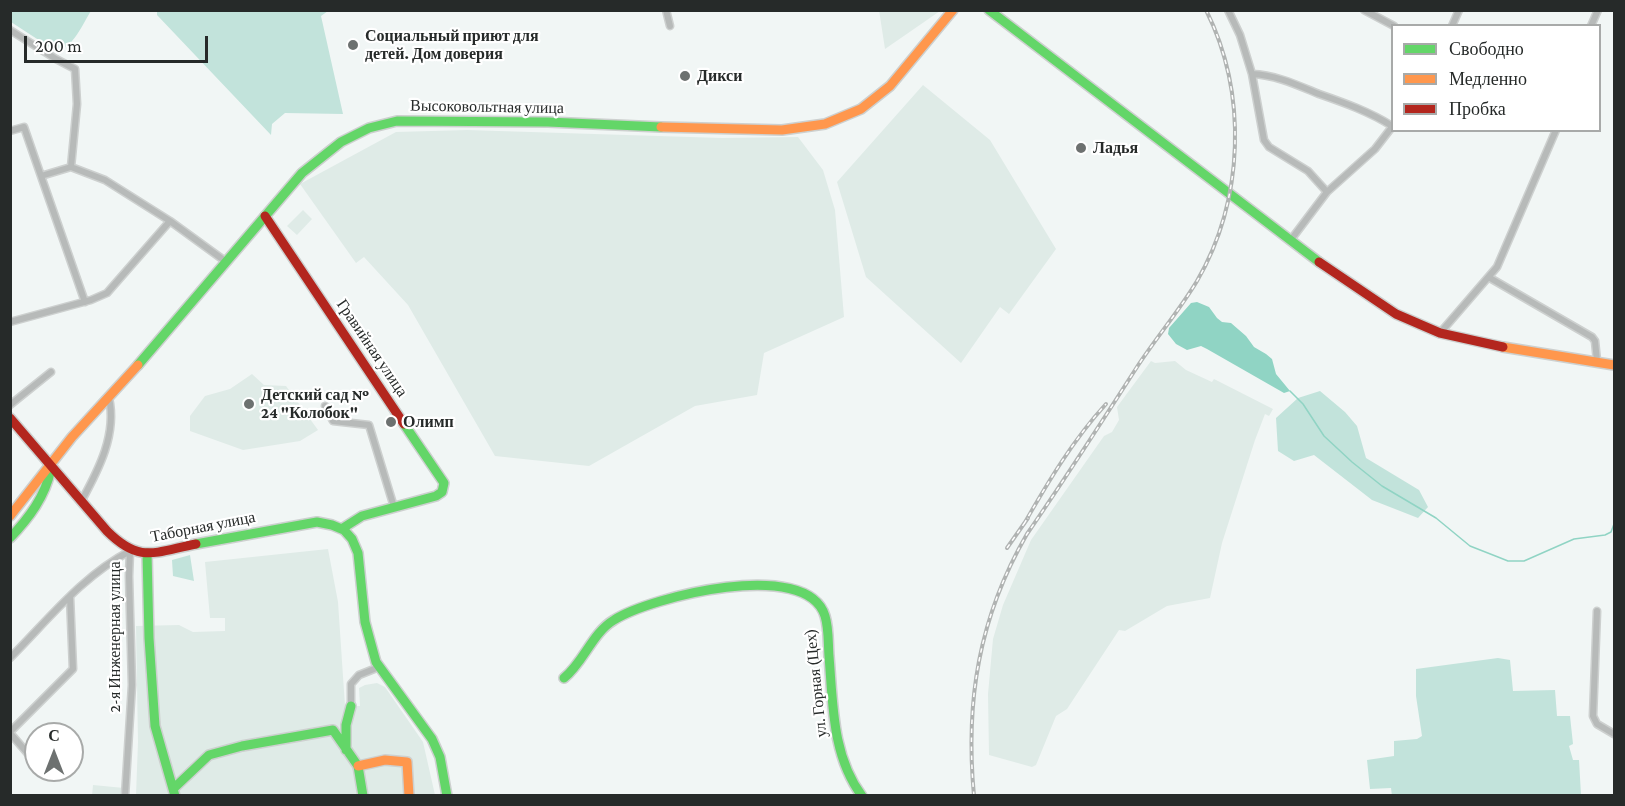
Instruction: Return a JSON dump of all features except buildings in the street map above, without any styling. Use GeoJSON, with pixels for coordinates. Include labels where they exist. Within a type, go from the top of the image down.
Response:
{"type":"FeatureCollection","features":[{"type":"Feature","properties":{"kind":"street"},"geometry":{"type":"LineString","coordinates":[[666,10],[670,26]]}},
{"type":"Feature","properties":{"kind":"street","name":"Высоковольтная улица"},"geometry":{"type":"LineString","coordinates":[[10,516],[72,437],[109,398],[302,173],[341,142],[369,128],[397,120],[728,130],[782,130],[825,124],[861,109],[890,86],[953,10]]}},
{"type":"Feature","properties":{"kind":"street"},"geometry":{"type":"LineString","coordinates":[[989,10],[1290,241],[1349,284],[1389,309],[1440,333],[1484,344],[1614,365]]}},
{"type":"Feature","properties":{"kind":"street"},"geometry":{"type":"LineString","coordinates":[[1228,10],[1240,35],[1252,74],[1264,140],[1269,147],[1308,171],[1327,192]]}},
{"type":"Feature","properties":{"kind":"street"},"geometry":{"type":"LineString","coordinates":[[1364,10],[1391,24]]}},
{"type":"Feature","properties":{"kind":"street"},"geometry":{"type":"LineString","coordinates":[[1453,24],[1459,10]]}},
{"type":"Feature","properties":{"kind":"street"},"geometry":{"type":"LineString","coordinates":[[1591,24],[1598,10]]}},
{"type":"Feature","properties":{"kind":"street"},"geometry":{"type":"LineString","coordinates":[[10,30],[75,69],[77,104],[71,167]]}},
{"type":"Feature","properties":{"kind":"street"},"geometry":{"type":"LineString","coordinates":[[1252,74],[1266,74],[1280,78],[1360,109],[1391,126]]}},
{"type":"Feature","properties":{"kind":"street"},"geometry":{"type":"LineString","coordinates":[[10,131],[24,128],[85,302]]}},
{"type":"Feature","properties":{"kind":"street"},"geometry":{"type":"LineString","coordinates":[[1290,241],[1327,192],[1375,149],[1391,128]]}},
{"type":"Feature","properties":{"kind":"street"},"geometry":{"type":"LineString","coordinates":[[1440,333],[1490,278],[1497,267],[1555,132]]}},
{"type":"Feature","properties":{"kind":"street"},"geometry":{"type":"LineString","coordinates":[[40,177],[71,167],[105,180],[170,221],[225,261]]}},
{"type":"Feature","properties":{"kind":"street","name":"Гравийная улица"},"geometry":{"type":"LineString","coordinates":[[265,216],[441,477],[444,487],[442,492],[436,496],[394,507]]}},
{"type":"Feature","properties":{"kind":"street"},"geometry":{"type":"LineString","coordinates":[[10,322],[85,302],[107,293],[170,221]]}},
{"type":"Feature","properties":{"kind":"street"},"geometry":{"type":"LineString","coordinates":[[1490,278],[1592,336],[1595,341],[1597,361]]}},
{"type":"Feature","properties":{"kind":"street"},"geometry":{"type":"LineString","coordinates":[[10,405],[51,372]]}},
{"type":"Feature","properties":{"kind":"street"},"geometry":{"type":"LineString","coordinates":[[82,500],[109,442],[112,413],[109,398]]}},
{"type":"Feature","properties":{"kind":"street"},"geometry":{"type":"LineString","coordinates":[[325,406],[333,421],[369,425],[394,507],[362,516],[343,528],[355,542],[358,553],[366,637],[379,667],[432,739],[440,757],[447,795]]}},
{"type":"Feature","properties":{"kind":"street","name":"2-я Инженерная улица"},"geometry":{"type":"LineString","coordinates":[[10,418],[107,531],[130,551],[132,685],[125,795]]}},
{"type":"Feature","properties":{"kind":"street","name":"Высоковольтная улица"},"geometry":{"type":"LineString","coordinates":[[10,538],[37,505],[49,483],[51,466]]}},
{"type":"Feature","properties":{"kind":"street","name":"Таборная улица"},"geometry":{"type":"LineString","coordinates":[[10,658],[92,575],[109,562],[130,551],[147,554],[302,524],[328,523],[343,528]]}},
{"type":"Feature","properties":{"kind":"street"},"geometry":{"type":"LineString","coordinates":[[147,554],[154,726],[174,792],[209,755],[242,746],[333,730],[358,766],[363,795]]}},
{"type":"Feature","properties":{"kind":"street","name":"ул. Горная (Цех)"},"geometry":{"type":"LineString","coordinates":[[564,678],[575,671],[604,626],[634,609],[729,586],[767,584],[795,590],[815,600],[822,608],[828,631],[837,742],[848,772],[862,795]]}},
{"type":"Feature","properties":{"kind":"street"},"geometry":{"type":"LineString","coordinates":[[24,749],[10,733],[74,669],[70,597]]}},
{"type":"Feature","properties":{"kind":"street"},"geometry":{"type":"LineString","coordinates":[[1597,611],[1593,716],[1597,724],[1614,734]]}},
{"type":"Feature","properties":{"kind":"street"},"geometry":{"type":"LineString","coordinates":[[346,750],[346,725],[351,706],[351,684],[359,675],[379,667]]}},
{"type":"Feature","properties":{"kind":"street"},"geometry":{"type":"LineString","coordinates":[[358,766],[385,760],[406,762],[409,795]]}},
{"type":"Feature","properties":{"kind":"shaded area"},"geometry":{"type":"Polygon","coordinates":[[[879,10],[939,10],[940,11],[885,49],[879,10]]]}},
{"type":"Feature","properties":{"kind":"shaded area"},"geometry":{"type":"Polygon","coordinates":[[[10,11],[91,11],[71,42],[60,50],[54,50],[11,22],[10,11]]]}},
{"type":"Feature","properties":{"kind":"shaded area"},"geometry":{"type":"Polygon","coordinates":[[[157,11],[328,11],[321,16],[343,114],[285,113],[272,124],[271,135],[157,15],[157,11]]]}},
{"type":"Feature","properties":{"kind":"shaded area"},"geometry":{"type":"Polygon","coordinates":[[[923,85],[990,140],[1056,249],[1009,314],[1000,307],[961,363],[866,277],[837,182],[923,85]]]}},
{"type":"Feature","properties":{"kind":"shaded area"},"geometry":{"type":"Polygon","coordinates":[[[467,130],[722,138],[798,137],[823,170],[835,210],[844,317],[764,353],[757,395],[695,406],[589,466],[495,456],[408,305],[364,257],[356,263],[300,184],[396,132],[467,130]]]}},
{"type":"Feature","properties":{"kind":"shaded area"},"geometry":{"type":"Polygon","coordinates":[[[303,210],[312,219],[297,235],[287,226],[303,210]]]}},
{"type":"Feature","properties":{"kind":"shaded area"},"geometry":{"type":"Polygon","coordinates":[[[1197,302],[1209,307],[1222,322],[1231,323],[1246,336],[1254,347],[1272,359],[1276,374],[1290,391],[1284,393],[1201,346],[1187,350],[1176,344],[1168,334],[1169,328],[1191,303],[1197,302]]]}},
{"type":"Feature","properties":{"kind":"shaded area"},"geometry":{"type":"Polygon","coordinates":[[[1151,361],[1155,363],[1175,361],[1186,370],[1212,382],[1214,379],[1273,409],[1269,416],[1265,414],[1255,440],[1222,543],[1210,598],[1167,606],[1125,631],[1119,630],[1067,709],[1056,716],[1036,765],[1032,767],[989,755],[988,694],[993,639],[1003,605],[1031,540],[1104,436],[1112,432],[1119,420],[1117,407],[1151,361]]]}},
{"type":"Feature","properties":{"kind":"shaded area","name":"Детский сад № 24 \"Колобок\""},"geometry":{"type":"Polygon","coordinates":[[[252,374],[264,385],[286,386],[318,430],[300,441],[243,450],[190,431],[190,416],[205,396],[230,389],[252,374]]]}},
{"type":"Feature","properties":{"kind":"shaded area"},"geometry":{"type":"Polygon","coordinates":[[[1320,391],[1345,412],[1357,426],[1366,458],[1419,490],[1428,507],[1418,518],[1372,500],[1314,455],[1294,461],[1278,451],[1276,418],[1298,398],[1320,391]]]}},
{"type":"Feature","properties":{"kind":"shaded area"},"geometry":{"type":"Polygon","coordinates":[[[328,549],[338,602],[345,706],[360,706],[359,688],[365,685],[377,683],[385,687],[423,742],[435,795],[136,795],[138,742],[136,626],[179,625],[193,632],[225,631],[225,618],[210,618],[205,562],[328,549]]]}},
{"type":"Feature","properties":{"kind":"shaded area"},"geometry":{"type":"Polygon","coordinates":[[[190,555],[194,581],[173,576],[172,560],[190,555]]]}},
{"type":"Feature","properties":{"kind":"shaded area"},"geometry":{"type":"Polygon","coordinates":[[[1498,658],[1510,660],[1513,691],[1555,690],[1557,716],[1570,716],[1573,744],[1569,746],[1573,760],[1579,760],[1581,795],[1392,796],[1391,788],[1370,789],[1367,760],[1394,756],[1394,741],[1417,739],[1422,736],[1416,696],[1416,669],[1498,658]]]}},
{"type":"Feature","properties":{"kind":"shaded area"},"geometry":{"type":"Polygon","coordinates":[[[93,785],[124,788],[122,795],[92,796],[93,785]]]}},
{"type":"Feature","properties":{"kind":"waterway"},"geometry":{"type":"LineString","coordinates":[[1290,391],[1303,404],[1324,436],[1352,462],[1382,486],[1436,518],[1470,546],[1508,561],[1524,561],[1574,539],[1605,535],[1611,532],[1614,524]]}},
{"type":"Feature","properties":{"kind":"railway"},"geometry":{"type":"LineString","coordinates":[[974,796],[972,761],[974,693],[979,660],[997,597],[1027,534],[1137,367],[1197,281],[1213,250],[1224,216],[1232,182],[1235,147],[1234,111],[1229,76],[1220,42],[1206,10]]}},
{"type":"Feature","properties":{"kind":"railway"},"geometry":{"type":"LineString","coordinates":[[1024,524],[1072,447],[1106,404]]}},
{"type":"Feature","properties":{"kind":"railway"},"geometry":{"type":"LineString","coordinates":[[1007,548],[1028,518]]}},
{"type":"Feature","properties":{"kind":"traffic: fast"},"geometry":{"type":"LineString","coordinates":[[989,10],[1319,262]]}},
{"type":"Feature","properties":{"kind":"traffic: fast"},"geometry":{"type":"LineString","coordinates":[[138,365],[302,173],[341,142],[369,128],[397,121],[548,122],[661,127]]}},
{"type":"Feature","properties":{"kind":"traffic: fast"},"geometry":{"type":"LineString","coordinates":[[343,528],[362,516],[436,496],[442,492],[444,483],[404,424]]}},
{"type":"Feature","properties":{"kind":"traffic: fast"},"geometry":{"type":"LineString","coordinates":[[10,538],[35,506],[45,489],[51,469]]}},
{"type":"Feature","properties":{"kind":"traffic: fast"},"geometry":{"type":"LineString","coordinates":[[196,544],[317,522],[344,530],[352,539],[358,553],[365,622],[376,662],[432,739],[440,757],[447,796]]}},
{"type":"Feature","properties":{"kind":"traffic: fast"},"geometry":{"type":"LineString","coordinates":[[147,553],[149,638],[155,726],[175,796]]}},
{"type":"Feature","properties":{"kind":"traffic: fast"},"geometry":{"type":"LineString","coordinates":[[564,678],[606,626],[633,611],[660,601],[726,587],[760,585],[789,588],[812,598],[825,616],[839,747],[852,780],[862,796]]}},
{"type":"Feature","properties":{"kind":"traffic: fast"},"geometry":{"type":"LineString","coordinates":[[346,750],[346,725],[351,706]]}},
{"type":"Feature","properties":{"kind":"traffic: fast"},"geometry":{"type":"LineString","coordinates":[[173,789],[209,755],[242,746],[333,730],[358,766],[363,796]]}},
{"type":"Feature","properties":{"kind":"traffic: slow"},"geometry":{"type":"LineString","coordinates":[[661,127],[782,130],[825,124],[861,109],[890,86],[953,10]]}},
{"type":"Feature","properties":{"kind":"traffic: slow"},"geometry":{"type":"LineString","coordinates":[[1503,347],[1614,365]]}},
{"type":"Feature","properties":{"kind":"traffic: slow"},"geometry":{"type":"LineString","coordinates":[[10,516],[72,437],[138,365]]}},
{"type":"Feature","properties":{"kind":"traffic: slow"},"geometry":{"type":"LineString","coordinates":[[358,766],[385,760],[407,762],[409,796]]}},
{"type":"Feature","properties":{"kind":"traffic: jam"},"geometry":{"type":"LineString","coordinates":[[265,216],[404,424]]}},
{"type":"Feature","properties":{"kind":"traffic: jam"},"geometry":{"type":"LineString","coordinates":[[1319,262],[1396,314],[1440,333],[1503,347]]}},
{"type":"Feature","properties":{"kind":"traffic: jam"},"geometry":{"type":"LineString","coordinates":[[10,418],[107,531],[129,548],[148,553],[196,544]]}},
{"type":"Feature","properties":{"kind":"place","name":"Социальный приют для детей. Дом доверия"},"geometry":{"type":"Point","coordinates":[353,45]}},
{"type":"Feature","properties":{"kind":"place","name":"Дикси"},"geometry":{"type":"Point","coordinates":[685,76]}},
{"type":"Feature","properties":{"kind":"place","name":"Ладья"},"geometry":{"type":"Point","coordinates":[1081,148]}},
{"type":"Feature","properties":{"kind":"place","name":"Детский сад № 24 \"Колобок\""},"geometry":{"type":"Point","coordinates":[249,404]}},
{"type":"Feature","properties":{"kind":"place","name":"Олимп"},"geometry":{"type":"Point","coordinates":[391,422]}}]}
